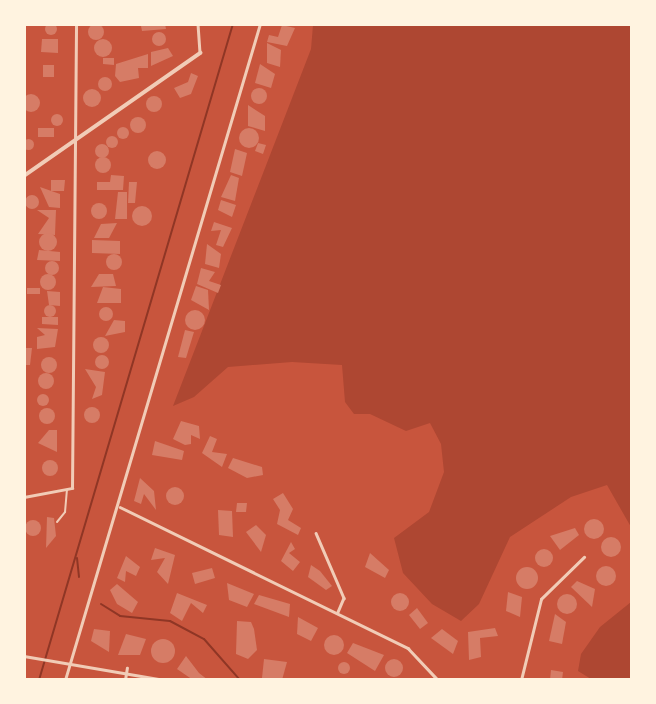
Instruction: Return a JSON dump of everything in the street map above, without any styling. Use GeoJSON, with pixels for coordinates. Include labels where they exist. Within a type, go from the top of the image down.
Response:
{"type":"FeatureCollection","features":[{"type":"Feature","properties":{"kind":"street"},"geometry":{"type":"LineString","coordinates":[[24,497],[69,489],[76,24]]}},
{"type":"Feature","properties":{"kind":"street"},"geometry":{"type":"LineString","coordinates":[[24,176],[200,53],[198,24]]}},
{"type":"Feature","properties":{"kind":"street"},"geometry":{"type":"LineString","coordinates":[[65,680],[119,507],[260,24]]}},
{"type":"Feature","properties":{"kind":"street"},"geometry":{"type":"LineString","coordinates":[[119,507],[408,648],[438,680]]}},
{"type":"Feature","properties":{"kind":"street"},"geometry":{"type":"LineString","coordinates":[[316,533],[344,598],[338,612]]}},
{"type":"Feature","properties":{"kind":"street"},"geometry":{"type":"LineString","coordinates":[[520,680],[541,599],[584,557]]}},
{"type":"Feature","properties":{"kind":"street"},"geometry":{"type":"LineString","coordinates":[[24,656],[127,668],[164,680]]}},
{"type":"Feature","properties":{"kind":"street"},"geometry":{"type":"LineString","coordinates":[[125,680],[127,668]]}},
{"type":"Feature","properties":{"kind":"lane"},"geometry":{"type":"LineString","coordinates":[[57,522],[65,516],[69,489]]}},
{"type":"Feature","properties":{"kind":"shaded area"},"geometry":{"type":"Polygon","coordinates":[[[313,25],[631,25],[631,527],[607,485],[571,497],[510,537],[479,604],[461,621],[432,604],[403,573],[394,538],[429,512],[444,472],[441,444],[430,423],[406,431],[370,414],[354,414],[345,402],[342,365],[292,362],[228,367],[194,397],[173,406],[311,49],[313,25]]]}},
{"type":"Feature","properties":{"kind":"shaded area"},"geometry":{"type":"Polygon","coordinates":[[[631,602],[631,679],[591,679],[578,671],[581,654],[600,627],[631,602]]]}},
{"type":"Feature","properties":{"kind":"building"},"geometry":{"type":"Polygon","coordinates":[[[51,23],[57,29],[51,35],[45,29],[51,23]]]}},
{"type":"Feature","properties":{"kind":"building"},"geometry":{"type":"Polygon","coordinates":[[[96,24],[104,32],[96,40],[88,32],[96,24]]]}},
{"type":"Feature","properties":{"kind":"building"},"geometry":{"type":"Polygon","coordinates":[[[165,24],[166,29],[142,31],[141,26],[165,24]]]}},
{"type":"Feature","properties":{"kind":"building"},"geometry":{"type":"Polygon","coordinates":[[[282,25],[295,28],[287,46],[267,42],[269,35],[278,37],[282,25]]]}},
{"type":"Feature","properties":{"kind":"building"},"geometry":{"type":"Polygon","coordinates":[[[159,32],[164,34],[164,44],[159,46],[154,44],[152,39],[154,34],[159,32]]]}},
{"type":"Feature","properties":{"kind":"building"},"geometry":{"type":"Polygon","coordinates":[[[42,39],[58,39],[58,53],[41,52],[42,39]]]}},
{"type":"Feature","properties":{"kind":"building"},"geometry":{"type":"Polygon","coordinates":[[[103,39],[109,42],[112,48],[109,54],[103,57],[97,54],[94,48],[97,42],[103,39]]]}},
{"type":"Feature","properties":{"kind":"building"},"geometry":{"type":"Polygon","coordinates":[[[267,43],[281,50],[280,67],[267,63],[267,43]]]}},
{"type":"Feature","properties":{"kind":"building"},"geometry":{"type":"Polygon","coordinates":[[[168,48],[173,56],[151,66],[151,52],[168,48]]]}},
{"type":"Feature","properties":{"kind":"building"},"geometry":{"type":"Polygon","coordinates":[[[148,54],[148,68],[138,68],[139,78],[120,82],[115,76],[116,64],[148,54]]]}},
{"type":"Feature","properties":{"kind":"building"},"geometry":{"type":"Polygon","coordinates":[[[103,58],[114,58],[114,65],[103,64],[103,58]]]}},
{"type":"Feature","properties":{"kind":"building"},"geometry":{"type":"Polygon","coordinates":[[[260,64],[275,74],[271,88],[255,83],[260,64]]]}},
{"type":"Feature","properties":{"kind":"building"},"geometry":{"type":"Polygon","coordinates":[[[43,65],[54,65],[54,77],[43,77],[43,65]]]}},
{"type":"Feature","properties":{"kind":"building"},"geometry":{"type":"Polygon","coordinates":[[[191,73],[198,76],[191,94],[180,98],[174,88],[188,82],[191,73]]]}},
{"type":"Feature","properties":{"kind":"building"},"geometry":{"type":"Polygon","coordinates":[[[105,77],[110,79],[110,89],[105,91],[100,89],[98,84],[100,79],[105,77]]]}},
{"type":"Feature","properties":{"kind":"building"},"geometry":{"type":"Polygon","coordinates":[[[256,88],[262,88],[267,96],[265,102],[256,104],[251,99],[251,93],[256,88]]]}},
{"type":"Feature","properties":{"kind":"building"},"geometry":{"type":"Polygon","coordinates":[[[92,89],[98,92],[101,98],[98,104],[92,107],[86,104],[83,98],[86,92],[92,89]]]}},
{"type":"Feature","properties":{"kind":"building"},"geometry":{"type":"Polygon","coordinates":[[[31,94],[37,97],[40,103],[37,109],[31,112],[25,109],[22,103],[25,97],[31,94]]]}},
{"type":"Feature","properties":{"kind":"building"},"geometry":{"type":"Polygon","coordinates":[[[151,96],[157,96],[162,104],[160,110],[151,112],[146,107],[146,101],[151,96]]]}},
{"type":"Feature","properties":{"kind":"building"},"geometry":{"type":"Polygon","coordinates":[[[248,105],[265,116],[265,131],[248,126],[248,105]]]}},
{"type":"Feature","properties":{"kind":"building"},"geometry":{"type":"Polygon","coordinates":[[[57,114],[63,120],[57,126],[51,120],[57,114]]]}},
{"type":"Feature","properties":{"kind":"building"},"geometry":{"type":"Polygon","coordinates":[[[138,117],[144,119],[144,131],[138,133],[132,131],[130,125],[132,119],[138,117]]]}},
{"type":"Feature","properties":{"kind":"building"},"geometry":{"type":"Polygon","coordinates":[[[123,127],[129,133],[123,139],[117,133],[123,127]]]}},
{"type":"Feature","properties":{"kind":"building"},"geometry":{"type":"Polygon","coordinates":[[[38,128],[54,128],[54,137],[38,137],[38,128]]]}},
{"type":"Feature","properties":{"kind":"building"},"geometry":{"type":"Polygon","coordinates":[[[249,128],[256,131],[259,138],[256,145],[249,148],[242,145],[239,138],[242,131],[249,128]]]}},
{"type":"Feature","properties":{"kind":"building"},"geometry":{"type":"Polygon","coordinates":[[[112,136],[118,142],[112,148],[106,142],[112,136]]]}},
{"type":"Feature","properties":{"kind":"building"},"geometry":{"type":"Polygon","coordinates":[[[28,138],[34,144],[28,150],[22,144],[28,138]]]}},
{"type":"Feature","properties":{"kind":"building"},"geometry":{"type":"Polygon","coordinates":[[[258,143],[266,145],[263,154],[255,151],[258,143]]]}},
{"type":"Feature","properties":{"kind":"building"},"geometry":{"type":"Polygon","coordinates":[[[99,144],[105,144],[109,151],[105,158],[99,158],[95,154],[95,148],[99,144]]]}},
{"type":"Feature","properties":{"kind":"building"},"geometry":{"type":"Polygon","coordinates":[[[235,149],[247,153],[242,176],[230,172],[235,149]]]}},
{"type":"Feature","properties":{"kind":"building"},"geometry":{"type":"Polygon","coordinates":[[[153,151],[161,151],[166,160],[164,167],[153,169],[148,164],[148,156],[153,151]]]}},
{"type":"Feature","properties":{"kind":"building"},"geometry":{"type":"Polygon","coordinates":[[[103,157],[111,165],[103,173],[95,165],[103,157]]]}},
{"type":"Feature","properties":{"kind":"building"},"geometry":{"type":"Polygon","coordinates":[[[111,175],[124,176],[123,190],[97,190],[97,182],[110,182],[111,175]]]}},
{"type":"Feature","properties":{"kind":"building"},"geometry":{"type":"Polygon","coordinates":[[[231,175],[239,178],[235,201],[221,197],[231,175]]]}},
{"type":"Feature","properties":{"kind":"building"},"geometry":{"type":"Polygon","coordinates":[[[51,180],[65,180],[64,191],[51,191],[51,180]]]}},
{"type":"Feature","properties":{"kind":"building"},"geometry":{"type":"Polygon","coordinates":[[[129,182],[137,182],[135,203],[128,203],[129,182]]]}},
{"type":"Feature","properties":{"kind":"building"},"geometry":{"type":"Polygon","coordinates":[[[40,187],[60,194],[60,208],[49,207],[40,187]]]}},
{"type":"Feature","properties":{"kind":"building"},"geometry":{"type":"Polygon","coordinates":[[[118,192],[127,192],[127,219],[115,219],[118,192]]]}},
{"type":"Feature","properties":{"kind":"building"},"geometry":{"type":"Polygon","coordinates":[[[32,195],[37,197],[37,207],[32,209],[27,207],[25,202],[27,197],[32,195]]]}},
{"type":"Feature","properties":{"kind":"building"},"geometry":{"type":"Polygon","coordinates":[[[221,200],[236,205],[232,217],[218,210],[221,200]]]}},
{"type":"Feature","properties":{"kind":"building"},"geometry":{"type":"Polygon","coordinates":[[[96,203],[102,203],[107,211],[105,217],[96,219],[91,214],[91,208],[96,203]]]}},
{"type":"Feature","properties":{"kind":"building"},"geometry":{"type":"Polygon","coordinates":[[[138,206],[146,206],[152,216],[146,226],[138,226],[132,220],[132,212],[138,206]]]}},
{"type":"Feature","properties":{"kind":"building"},"geometry":{"type":"Polygon","coordinates":[[[37,210],[56,210],[55,235],[38,234],[49,218],[37,210]]]}},
{"type":"Feature","properties":{"kind":"building"},"geometry":{"type":"Polygon","coordinates":[[[214,222],[232,228],[223,247],[216,245],[221,230],[211,231],[214,222]]]}},
{"type":"Feature","properties":{"kind":"building"},"geometry":{"type":"Polygon","coordinates":[[[117,223],[109,238],[94,238],[101,224],[117,223]]]}},
{"type":"Feature","properties":{"kind":"building"},"geometry":{"type":"Polygon","coordinates":[[[48,233],[54,236],[57,242],[54,248],[48,251],[42,248],[39,242],[42,236],[48,233]]]}},
{"type":"Feature","properties":{"kind":"building"},"geometry":{"type":"Polygon","coordinates":[[[92,240],[120,241],[120,254],[92,253],[92,240]]]}},
{"type":"Feature","properties":{"kind":"building"},"geometry":{"type":"Polygon","coordinates":[[[207,244],[221,254],[219,268],[205,264],[207,244]]]}},
{"type":"Feature","properties":{"kind":"building"},"geometry":{"type":"Polygon","coordinates":[[[39,250],[60,252],[60,261],[37,260],[39,250]]]}},
{"type":"Feature","properties":{"kind":"building"},"geometry":{"type":"Polygon","coordinates":[[[114,254],[120,256],[120,268],[114,270],[108,268],[106,262],[108,256],[114,254]]]}},
{"type":"Feature","properties":{"kind":"building"},"geometry":{"type":"Polygon","coordinates":[[[49,261],[55,261],[59,268],[55,275],[49,275],[45,271],[45,265],[49,261]]]}},
{"type":"Feature","properties":{"kind":"building"},"geometry":{"type":"Polygon","coordinates":[[[201,268],[215,272],[209,281],[221,285],[218,293],[197,284],[201,268]]]}},
{"type":"Feature","properties":{"kind":"building"},"geometry":{"type":"Polygon","coordinates":[[[48,274],[56,282],[48,290],[40,282],[48,274]]]}},
{"type":"Feature","properties":{"kind":"building"},"geometry":{"type":"Polygon","coordinates":[[[99,274],[113,274],[116,286],[91,287],[99,274]]]}},
{"type":"Feature","properties":{"kind":"building"},"geometry":{"type":"Polygon","coordinates":[[[196,286],[208,290],[209,310],[191,300],[196,286]]]}},
{"type":"Feature","properties":{"kind":"building"},"geometry":{"type":"Polygon","coordinates":[[[103,287],[121,289],[121,303],[97,303],[103,287]]]}},
{"type":"Feature","properties":{"kind":"building"},"geometry":{"type":"Polygon","coordinates":[[[27,288],[40,288],[40,294],[27,294],[27,288]]]}},
{"type":"Feature","properties":{"kind":"building"},"geometry":{"type":"Polygon","coordinates":[[[47,291],[60,292],[60,306],[49,305],[47,291]]]}},
{"type":"Feature","properties":{"kind":"building"},"geometry":{"type":"Polygon","coordinates":[[[50,305],[56,311],[50,317],[44,311],[50,305]]]}},
{"type":"Feature","properties":{"kind":"building"},"geometry":{"type":"Polygon","coordinates":[[[106,307],[111,309],[111,319],[106,321],[101,319],[99,314],[101,309],[106,307]]]}},
{"type":"Feature","properties":{"kind":"building"},"geometry":{"type":"Polygon","coordinates":[[[195,310],[202,313],[205,320],[202,327],[195,330],[188,327],[185,320],[188,313],[195,310]]]}},
{"type":"Feature","properties":{"kind":"building"},"geometry":{"type":"Polygon","coordinates":[[[42,317],[58,317],[58,325],[42,324],[42,317]]]}},
{"type":"Feature","properties":{"kind":"building"},"geometry":{"type":"Polygon","coordinates":[[[114,320],[125,321],[125,332],[105,336],[114,320]]]}},
{"type":"Feature","properties":{"kind":"building"},"geometry":{"type":"Polygon","coordinates":[[[37,328],[58,329],[55,347],[37,349],[37,337],[45,335],[37,328]]]}},
{"type":"Feature","properties":{"kind":"building"},"geometry":{"type":"Polygon","coordinates":[[[185,330],[194,332],[186,358],[178,357],[185,330]]]}},
{"type":"Feature","properties":{"kind":"building"},"geometry":{"type":"Polygon","coordinates":[[[98,337],[104,337],[109,345],[107,351],[98,353],[93,348],[93,342],[98,337]]]}},
{"type":"Feature","properties":{"kind":"building"},"geometry":{"type":"Polygon","coordinates":[[[24,348],[32,348],[30,365],[24,365],[24,348]]]}},
{"type":"Feature","properties":{"kind":"building"},"geometry":{"type":"Polygon","coordinates":[[[99,355],[105,355],[109,362],[105,369],[99,369],[95,365],[95,359],[99,355]]]}},
{"type":"Feature","properties":{"kind":"building"},"geometry":{"type":"Polygon","coordinates":[[[49,357],[55,359],[55,371],[49,373],[43,371],[41,365],[43,359],[49,357]]]}},
{"type":"Feature","properties":{"kind":"building"},"geometry":{"type":"Polygon","coordinates":[[[85,369],[105,372],[102,395],[92,399],[96,387],[85,369]]]}},
{"type":"Feature","properties":{"kind":"building"},"geometry":{"type":"Polygon","coordinates":[[[46,373],[54,381],[46,389],[38,381],[46,373]]]}},
{"type":"Feature","properties":{"kind":"building"},"geometry":{"type":"Polygon","coordinates":[[[43,394],[49,400],[43,406],[37,400],[43,394]]]}},
{"type":"Feature","properties":{"kind":"building"},"geometry":{"type":"Polygon","coordinates":[[[92,407],[98,409],[98,421],[92,423],[86,421],[84,415],[86,409],[92,407]]]}},
{"type":"Feature","properties":{"kind":"building"},"geometry":{"type":"Polygon","coordinates":[[[44,408],[50,408],[55,416],[53,422],[44,424],[39,419],[39,413],[44,408]]]}},
{"type":"Feature","properties":{"kind":"building"},"geometry":{"type":"Polygon","coordinates":[[[181,421],[199,426],[200,439],[191,435],[191,444],[185,445],[173,439],[181,421]]]}},
{"type":"Feature","properties":{"kind":"building"},"geometry":{"type":"Polygon","coordinates":[[[49,430],[57,430],[57,452],[38,443],[49,430]]]}},
{"type":"Feature","properties":{"kind":"building"},"geometry":{"type":"Polygon","coordinates":[[[210,436],[217,439],[212,452],[227,454],[222,467],[202,453],[210,436]]]}},
{"type":"Feature","properties":{"kind":"building"},"geometry":{"type":"Polygon","coordinates":[[[155,441],[184,451],[182,460],[152,455],[155,441]]]}},
{"type":"Feature","properties":{"kind":"building"},"geometry":{"type":"Polygon","coordinates":[[[233,458],[262,467],[263,475],[247,478],[228,468],[233,458]]]}},
{"type":"Feature","properties":{"kind":"building"},"geometry":{"type":"Polygon","coordinates":[[[50,460],[56,462],[56,474],[50,476],[44,474],[42,468],[44,462],[50,460]]]}},
{"type":"Feature","properties":{"kind":"building"},"geometry":{"type":"Polygon","coordinates":[[[140,478],[154,491],[156,510],[144,494],[141,504],[134,501],[140,478]]]}},
{"type":"Feature","properties":{"kind":"building"},"geometry":{"type":"Polygon","coordinates":[[[175,487],[181,490],[184,496],[181,502],[175,505],[169,502],[166,496],[169,490],[175,487]]]}},
{"type":"Feature","properties":{"kind":"building"},"geometry":{"type":"Polygon","coordinates":[[[283,493],[293,509],[288,520],[301,528],[298,535],[277,524],[280,510],[273,499],[283,493]]]}},
{"type":"Feature","properties":{"kind":"building"},"geometry":{"type":"Polygon","coordinates":[[[237,503],[247,503],[246,512],[236,512],[237,503]]]}},
{"type":"Feature","properties":{"kind":"building"},"geometry":{"type":"Polygon","coordinates":[[[218,510],[232,511],[233,537],[219,535],[218,510]]]}},
{"type":"Feature","properties":{"kind":"building"},"geometry":{"type":"Polygon","coordinates":[[[47,517],[54,518],[56,536],[46,548],[47,517]]]}},
{"type":"Feature","properties":{"kind":"building"},"geometry":{"type":"Polygon","coordinates":[[[594,519],[601,522],[604,529],[601,536],[594,539],[587,536],[584,529],[587,522],[594,519]]]}},
{"type":"Feature","properties":{"kind":"building"},"geometry":{"type":"Polygon","coordinates":[[[30,520],[36,520],[41,528],[39,534],[30,536],[25,531],[25,525],[30,520]]]}},
{"type":"Feature","properties":{"kind":"building"},"geometry":{"type":"Polygon","coordinates":[[[256,525],[266,535],[261,552],[246,532],[256,525]]]}},
{"type":"Feature","properties":{"kind":"building"},"geometry":{"type":"Polygon","coordinates":[[[575,528],[579,535],[560,550],[550,536],[575,528]]]}},
{"type":"Feature","properties":{"kind":"building"},"geometry":{"type":"Polygon","coordinates":[[[607,537],[615,537],[621,547],[615,557],[607,557],[601,551],[601,543],[607,537]]]}},
{"type":"Feature","properties":{"kind":"building"},"geometry":{"type":"Polygon","coordinates":[[[291,542],[295,549],[289,553],[300,562],[293,571],[281,561],[291,542]]]}},
{"type":"Feature","properties":{"kind":"building"},"geometry":{"type":"Polygon","coordinates":[[[155,548],[175,555],[168,584],[157,572],[165,558],[151,560],[155,548]]]}},
{"type":"Feature","properties":{"kind":"building"},"geometry":{"type":"Polygon","coordinates":[[[544,549],[550,552],[553,558],[550,564],[544,567],[538,564],[535,558],[538,552],[544,549]]]}},
{"type":"Feature","properties":{"kind":"building"},"geometry":{"type":"Polygon","coordinates":[[[370,553],[389,570],[385,578],[365,567],[370,553]]]}},
{"type":"Feature","properties":{"kind":"building"},"geometry":{"type":"Polygon","coordinates":[[[126,556],[140,567],[136,576],[126,571],[125,582],[117,578],[126,556]]]}},
{"type":"Feature","properties":{"kind":"building"},"geometry":{"type":"Polygon","coordinates":[[[311,565],[320,571],[332,586],[326,590],[308,577],[311,565]]]}},
{"type":"Feature","properties":{"kind":"building"},"geometry":{"type":"Polygon","coordinates":[[[606,566],[613,569],[616,576],[613,583],[606,586],[599,583],[596,576],[599,569],[606,566]]]}},
{"type":"Feature","properties":{"kind":"building"},"geometry":{"type":"Polygon","coordinates":[[[527,567],[535,570],[538,578],[535,586],[527,589],[519,586],[516,578],[519,570],[527,567]]]}},
{"type":"Feature","properties":{"kind":"building"},"geometry":{"type":"Polygon","coordinates":[[[212,568],[215,578],[195,584],[192,573],[212,568]]]}},
{"type":"Feature","properties":{"kind":"building"},"geometry":{"type":"Polygon","coordinates":[[[577,581],[595,589],[592,607],[571,587],[577,581]]]}},
{"type":"Feature","properties":{"kind":"building"},"geometry":{"type":"Polygon","coordinates":[[[227,583],[254,594],[247,607],[229,600],[227,583]]]}},
{"type":"Feature","properties":{"kind":"building"},"geometry":{"type":"Polygon","coordinates":[[[117,584],[138,602],[132,613],[117,604],[110,590],[117,584]]]}},
{"type":"Feature","properties":{"kind":"building"},"geometry":{"type":"Polygon","coordinates":[[[508,592],[522,597],[520,617],[506,611],[508,592]]]}},
{"type":"Feature","properties":{"kind":"building"},"geometry":{"type":"Polygon","coordinates":[[[177,593],[207,605],[203,613],[191,603],[182,621],[170,613],[177,593]]]}},
{"type":"Feature","properties":{"kind":"building"},"geometry":{"type":"Polygon","coordinates":[[[400,593],[406,596],[409,602],[406,608],[400,611],[394,608],[391,602],[394,596],[400,593]]]}},
{"type":"Feature","properties":{"kind":"building"},"geometry":{"type":"Polygon","coordinates":[[[567,594],[574,597],[577,604],[574,611],[567,614],[560,611],[557,604],[560,597],[567,594]]]}},
{"type":"Feature","properties":{"kind":"building"},"geometry":{"type":"Polygon","coordinates":[[[259,595],[290,604],[289,617],[254,604],[259,595]]]}},
{"type":"Feature","properties":{"kind":"building"},"geometry":{"type":"Polygon","coordinates":[[[417,608],[428,623],[420,629],[409,615],[417,608]]]}},
{"type":"Feature","properties":{"kind":"building"},"geometry":{"type":"Polygon","coordinates":[[[555,614],[566,622],[562,644],[549,641],[555,614]]]}},
{"type":"Feature","properties":{"kind":"building"},"geometry":{"type":"Polygon","coordinates":[[[298,617],[318,628],[311,641],[297,634],[298,617]]]}},
{"type":"Feature","properties":{"kind":"building"},"geometry":{"type":"Polygon","coordinates":[[[237,621],[251,622],[254,629],[257,650],[248,659],[236,654],[237,621]]]}},
{"type":"Feature","properties":{"kind":"building"},"geometry":{"type":"Polygon","coordinates":[[[495,628],[498,636],[480,638],[481,657],[469,660],[468,632],[495,628]]]}},
{"type":"Feature","properties":{"kind":"building"},"geometry":{"type":"Polygon","coordinates":[[[94,629],[110,631],[109,652],[91,641],[94,629]]]}},
{"type":"Feature","properties":{"kind":"building"},"geometry":{"type":"Polygon","coordinates":[[[442,629],[458,641],[453,654],[431,638],[442,629]]]}},
{"type":"Feature","properties":{"kind":"building"},"geometry":{"type":"Polygon","coordinates":[[[126,634],[146,639],[140,655],[118,655],[126,634]]]}},
{"type":"Feature","properties":{"kind":"building"},"geometry":{"type":"Polygon","coordinates":[[[334,635],[341,638],[344,645],[341,652],[334,655],[327,652],[324,645],[327,638],[334,635]]]}},
{"type":"Feature","properties":{"kind":"building"},"geometry":{"type":"Polygon","coordinates":[[[163,639],[171,643],[175,651],[171,659],[163,663],[155,659],[151,651],[155,643],[163,639]]]}},
{"type":"Feature","properties":{"kind":"building"},"geometry":{"type":"Polygon","coordinates":[[[353,643],[384,655],[375,671],[347,653],[353,643]]]}},
{"type":"Feature","properties":{"kind":"building"},"geometry":{"type":"Polygon","coordinates":[[[186,656],[208,680],[193,680],[177,669],[186,656]]]}},
{"type":"Feature","properties":{"kind":"building"},"geometry":{"type":"Polygon","coordinates":[[[264,659],[287,662],[282,680],[262,678],[264,659]]]}},
{"type":"Feature","properties":{"kind":"building"},"geometry":{"type":"Polygon","coordinates":[[[390,659],[398,659],[403,668],[401,675],[390,677],[385,672],[385,664],[390,659]]]}},
{"type":"Feature","properties":{"kind":"building"},"geometry":{"type":"Polygon","coordinates":[[[344,662],[350,668],[344,674],[338,668],[344,662]]]}},
{"type":"Feature","properties":{"kind":"building"},"geometry":{"type":"Polygon","coordinates":[[[551,670],[563,672],[562,680],[550,680],[551,670]]]}},
{"type":"Feature","properties":{"kind":"waterway"},"geometry":{"type":"LineString","coordinates":[[39,680],[233,24]]}},
{"type":"Feature","properties":{"kind":"waterway"},"geometry":{"type":"LineString","coordinates":[[77,558],[79,577]]}},
{"type":"Feature","properties":{"kind":"waterway"},"geometry":{"type":"LineString","coordinates":[[101,604],[120,616],[170,621],[204,639],[240,680]]}}]}
